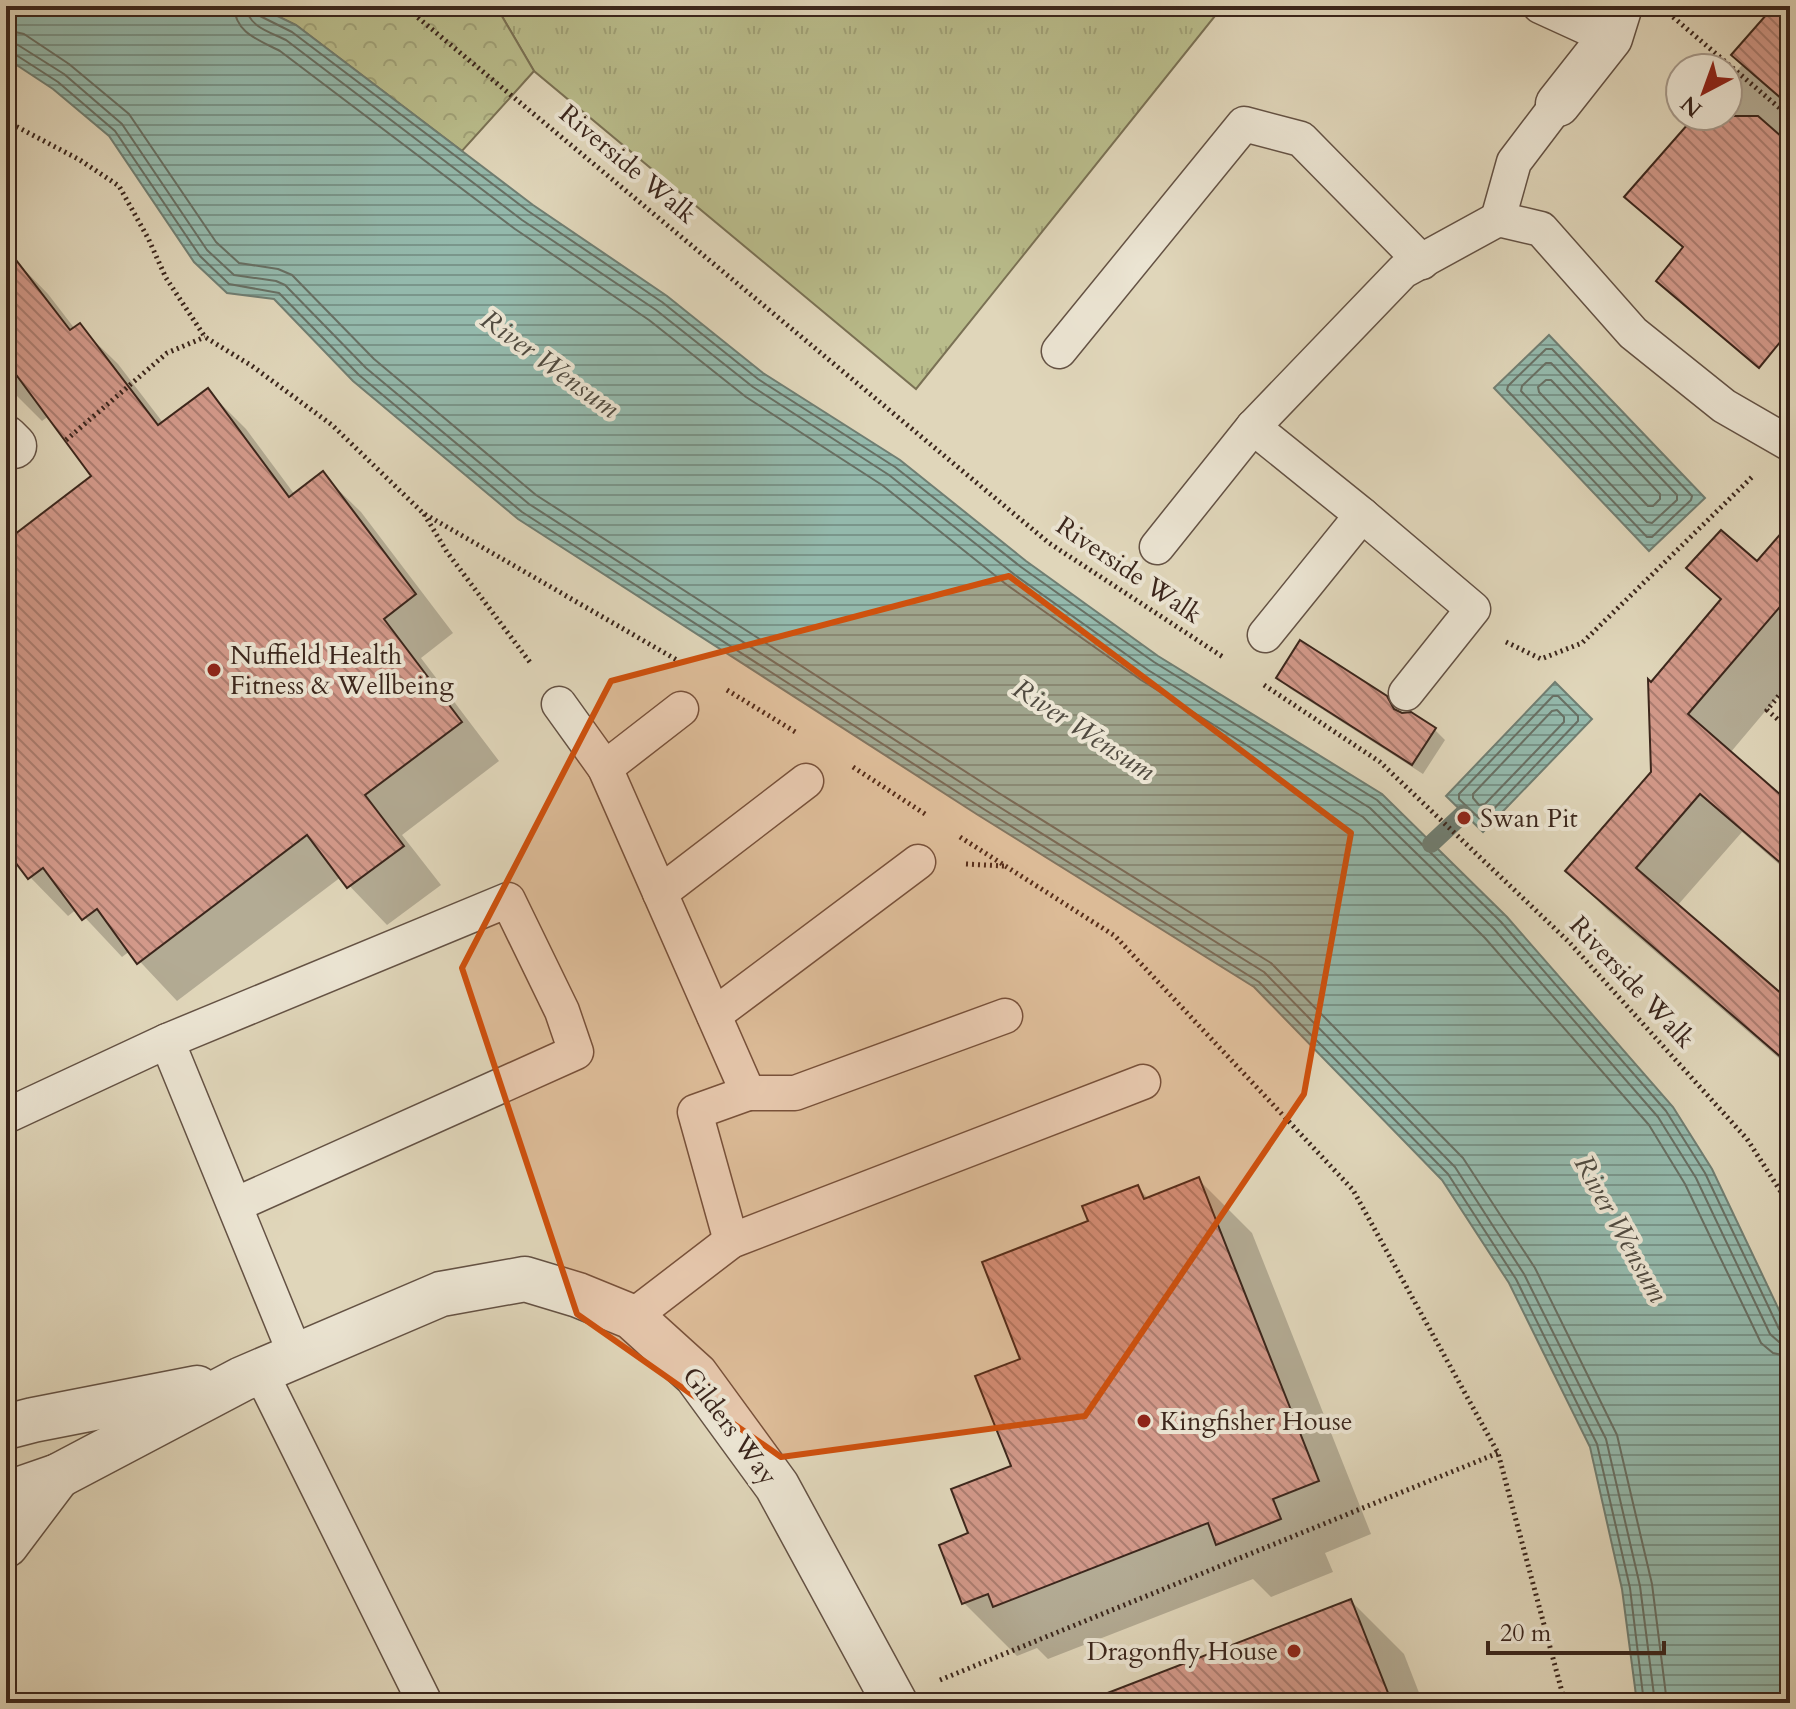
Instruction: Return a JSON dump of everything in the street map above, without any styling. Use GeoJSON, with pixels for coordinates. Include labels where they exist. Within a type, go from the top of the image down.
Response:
{"type":"FeatureCollection","features":[{"type":"Feature","properties":{"kind":"street"},"geometry":{"type":"LineString","coordinates":[[1558,104],[1615,22]]}},
{"type":"Feature","properties":{"kind":"street","name":"Gilders Way"},"geometry":{"type":"LineString","coordinates":[[6,1494],[58,1476],[266,1369],[441,1294],[525,1279],[578,1295],[632,1317],[696,1375],[777,1486],[894,1701]]}},
{"type":"Feature","properties":{"kind":"street","name":"Gilders Way"},"geometry":{"type":"LineString","coordinates":[[6,1427],[266,1369]]}},
{"type":"Feature","properties":{"kind":"street","name":"Gilders Way"},"geometry":{"type":"LineString","coordinates":[[6,1545],[58,1476]]}},
{"type":"Feature","properties":{"kind":"lane"},"geometry":{"type":"LineString","coordinates":[[1540,6],[1615,22]]}},
{"type":"Feature","properties":{"kind":"lane"},"geometry":{"type":"LineString","coordinates":[[1498,219],[1514,162],[1558,104]]}},
{"type":"Feature","properties":{"kind":"lane"},"geometry":{"type":"LineString","coordinates":[[1059,351],[1244,124],[1301,139],[1422,262]]}},
{"type":"Feature","properties":{"kind":"lane"},"geometry":{"type":"LineString","coordinates":[[1157,547],[1253,427],[1403,271],[1498,219],[1541,229],[1633,333],[1724,406],[1785,442]]}},
{"type":"Feature","properties":{"kind":"lane"},"geometry":{"type":"LineString","coordinates":[[1253,427],[1473,609],[1406,693]]}},
{"type":"Feature","properties":{"kind":"lane"},"geometry":{"type":"LineString","coordinates":[[1265,635],[1362,515]]}},
{"type":"Feature","properties":{"kind":"lane"},"geometry":{"type":"LineString","coordinates":[[559,704],[605,768],[748,1093]]}},
{"type":"Feature","properties":{"kind":"lane"},"geometry":{"type":"LineString","coordinates":[[605,768],[681,709]]}},
{"type":"Feature","properties":{"kind":"lane"},"geometry":{"type":"LineString","coordinates":[[660,893],[806,781]]}},
{"type":"Feature","properties":{"kind":"lane"},"geometry":{"type":"LineString","coordinates":[[714,1015],[918,862]]}},
{"type":"Feature","properties":{"kind":"lane"},"geometry":{"type":"LineString","coordinates":[[6,1116],[167,1041],[508,900],[562,1011],[576,1052],[235,1205]]}},
{"type":"Feature","properties":{"kind":"lane"},"geometry":{"type":"LineString","coordinates":[[731,1241],[695,1112],[748,1093],[795,1093],[1005,1016]]}},
{"type":"Feature","properties":{"kind":"lane"},"geometry":{"type":"LineString","coordinates":[[167,1041],[235,1205],[266,1369],[425,1703]]}},
{"type":"Feature","properties":{"kind":"lane"},"geometry":{"type":"LineString","coordinates":[[632,1317],[731,1241],[1143,1082]]}},
{"type":"Feature","properties":{"kind":"path","name":"Riverside Walk"},"geometry":{"type":"LineString","coordinates":[[404,6],[1049,543],[1235,665]]}},
{"type":"Feature","properties":{"kind":"path"},"geometry":{"type":"LineString","coordinates":[[1672,16],[1790,117]]}},
{"type":"Feature","properties":{"kind":"path"},"geometry":{"type":"LineString","coordinates":[[65,442],[167,353],[205,337]]}},
{"type":"Feature","properties":{"kind":"path"},"geometry":{"type":"LineString","coordinates":[[1473,609],[1500,639],[1541,659],[1582,643],[1785,442]]}},
{"type":"Feature","properties":{"kind":"path"},"geometry":{"type":"LineString","coordinates":[[423,513],[447,552],[559,704]]}},
{"type":"Feature","properties":{"kind":"path"},"geometry":{"type":"LineString","coordinates":[[1790,682],[1767,710],[1790,730]]}},
{"type":"Feature","properties":{"kind":"path","name":"Riverside Walk"},"geometry":{"type":"LineString","coordinates":[[1261,683],[1380,762],[1569,942],[1747,1139],[1790,1206]]}},
{"type":"Feature","properties":{"kind":"path"},"geometry":{"type":"LineString","coordinates":[[894,1701],[1498,1453]]}},
{"type":"Feature","properties":{"kind":"highlighted area"},"geometry":{"type":"Polygon","coordinates":[[[1009,576],[1351,833],[1304,1094],[1085,1416],[781,1457],[577,1314],[462,968],[611,681],[1009,576]]]}},
{"type":"Feature","properties":{"kind":"green space"},"geometry":{"type":"Polygon","coordinates":[[[257,6],[496,6],[534,71],[462,151],[296,25],[257,6]]]}},
{"type":"Feature","properties":{"kind":"green space"},"geometry":{"type":"Polygon","coordinates":[[[496,6],[1223,6],[916,389],[534,71],[496,6]]]}},
{"type":"Feature","properties":{"kind":"water","name":"River Wensum"},"geometry":{"type":"Polygon","coordinates":[[[6,6],[257,6],[296,25],[533,205],[667,296],[763,373],[900,460],[1026,561],[1158,656],[1382,794],[1507,917],[1673,1107],[1712,1169],[1790,1333],[1790,1703],[1637,1703],[1622,1589],[1590,1447],[1509,1283],[1442,1180],[1254,987],[978,815],[518,519],[353,381],[274,299],[227,293],[194,262],[109,136],[53,89],[6,58],[6,6]]]}},
{"type":"Feature","properties":{"kind":"water"},"geometry":{"type":"Polygon","coordinates":[[[1549,335],[1705,498],[1649,551],[1494,388],[1549,335]]]}},
{"type":"Feature","properties":{"kind":"water","name":"Swan Pit"},"geometry":{"type":"Polygon","coordinates":[[[1555,682],[1592,719],[1483,832],[1446,796],[1555,682]]]}},
{"type":"Feature","properties":{"kind":"building"},"geometry":{"type":"Polygon","coordinates":[[[1774,6],[1790,6],[1790,106],[1744,66],[1744,52],[1734,52],[1774,6]]]}},
{"type":"Feature","properties":{"kind":"building"},"geometry":{"type":"Polygon","coordinates":[[[1744,116],[1758,116],[1790,144],[1790,330],[1759,368],[1656,281],[1683,247],[1624,197],[1681,132],[1744,132],[1744,116]]]}},
{"type":"Feature","properties":{"kind":"building","name":"Nuffield Health Fitness & Wellbeing"},"geometry":{"type":"Polygon","coordinates":[[[6,247],[70,330],[80,323],[158,425],[208,388],[289,497],[323,471],[416,594],[384,619],[462,722],[365,795],[404,846],[347,888],[307,835],[137,964],[97,909],[82,920],[43,868],[28,879],[6,850],[6,541],[91,476],[6,361],[6,247]]]}},
{"type":"Feature","properties":{"kind":"building"},"geometry":{"type":"Polygon","coordinates":[[[1790,523],[1790,595],[1688,714],[1790,803],[1790,871],[1700,794],[1636,868],[1790,1001],[1790,1065],[1565,871],[1651,772],[1648,679],[1651,682],[1721,599],[1686,568],[1721,530],[1757,561],[1790,523]]]}},
{"type":"Feature","properties":{"kind":"building"},"geometry":{"type":"Polygon","coordinates":[[[1300,640],[1387,696],[1394,709],[1402,713],[1411,712],[1436,728],[1412,765],[1276,678],[1300,640]]]}},
{"type":"Feature","properties":{"kind":"building","name":"Kingfisher House"},"geometry":{"type":"Polygon","coordinates":[[[1199,1177],[1319,1481],[1273,1499],[1281,1519],[1216,1545],[1208,1523],[993,1607],[988,1594],[962,1604],[939,1545],[968,1533],[951,1489],[1011,1466],[975,1376],[1020,1359],[982,1262],[1088,1221],[1082,1206],[1138,1185],[1144,1199],[1199,1177]]]}},
{"type":"Feature","properties":{"kind":"building","name":"Dragonfly House"},"geometry":{"type":"Polygon","coordinates":[[[1351,1599],[1392,1703],[1092,1703],[1092,1699],[1351,1599]]]}},
{"type":"Feature","properties":{"kind":"waterway"},"geometry":{"type":"LineString","coordinates":[[1431,844],[1463,814]]}},
{"type":"Feature","properties":{"kind":"place","name":"Nuffield Health Fitness & Wellbeing"},"geometry":{"type":"Point","coordinates":[214,670]}},
{"type":"Feature","properties":{"kind":"place","name":"Swan Pit"},"geometry":{"type":"Point","coordinates":[1464,818]}},
{"type":"Feature","properties":{"kind":"place","name":"Kingfisher House"},"geometry":{"type":"Point","coordinates":[1144,1421]}},
{"type":"Feature","properties":{"kind":"place","name":"Dragonfly House"},"geometry":{"type":"Point","coordinates":[1294,1651]}}]}
